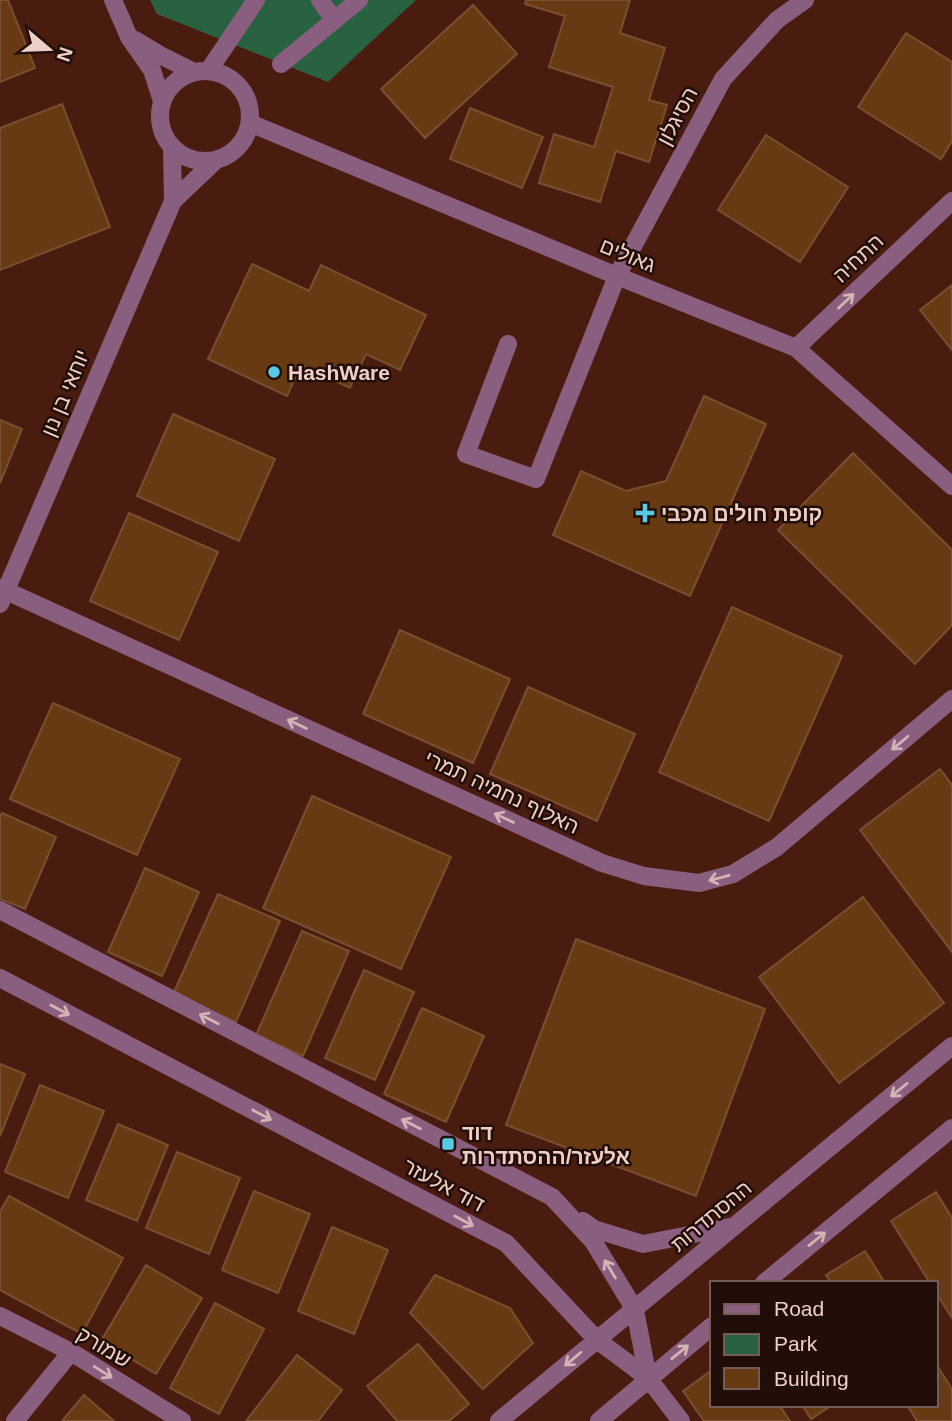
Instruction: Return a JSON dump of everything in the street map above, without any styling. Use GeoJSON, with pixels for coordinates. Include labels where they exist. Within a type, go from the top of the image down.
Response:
{"type":"FeatureCollection","features":[{"type":"Feature","properties":{"kind":"street"},"geometry":{"type":"LineString","coordinates":[[113,0],[129,37],[152,70],[162,101]]}},
{"type":"Feature","properties":{"kind":"street"},"geometry":{"type":"LineString","coordinates":[[129,37],[160,55],[202,71],[224,74],[236,82],[245,94],[250,108],[250,123],[246,136],[239,147],[216,160],[193,160],[172,148],[160,126],[159,113],[169,88],[180,77],[202,71],[256,0]]}},
{"type":"Feature","properties":{"kind":"street"},"geometry":{"type":"LineString","coordinates":[[320,0],[334,20]]}},
{"type":"Feature","properties":{"kind":"street"},"geometry":{"type":"LineString","coordinates":[[281,64],[359,0]]}},
{"type":"Feature","properties":{"kind":"street","name":"הסיגלון"},"geometry":{"type":"LineString","coordinates":[[509,344],[466,454],[536,479],[617,276],[723,79],[778,20],[805,0]]}},
{"type":"Feature","properties":{"kind":"street","name":"גאולים"},"geometry":{"type":"LineString","coordinates":[[250,123],[796,348],[952,486]]}},
{"type":"Feature","properties":{"kind":"street","name":"יוחאי בן נון"},"geometry":{"type":"LineString","coordinates":[[172,148],[173,201]]}},
{"type":"Feature","properties":{"kind":"street","name":"יוחאי בן נון"},"geometry":{"type":"LineString","coordinates":[[2,594],[173,201],[216,160]]}},
{"type":"Feature","properties":{"kind":"street","name":"התחיה"},"geometry":{"type":"LineString","coordinates":[[796,348],[952,201]]}},
{"type":"Feature","properties":{"kind":"street","name":"האלוף נחמיה תמרי"},"geometry":{"type":"LineString","coordinates":[[2,594],[602,863],[644,876],[699,883],[733,874],[777,847],[952,699]]}},
{"type":"Feature","properties":{"kind":"street","name":"דוד אלעזר"},"geometry":{"type":"LineString","coordinates":[[0,910],[552,1197],[594,1230],[643,1244],[734,1226]]}},
{"type":"Feature","properties":{"kind":"street","name":"דוד אלעזר"},"geometry":{"type":"LineString","coordinates":[[0,978],[506,1243],[597,1340],[648,1378]]}},
{"type":"Feature","properties":{"kind":"street","name":"ההסתדרות"},"geometry":{"type":"LineString","coordinates":[[499,1421],[952,1046]]}},
{"type":"Feature","properties":{"kind":"street"},"geometry":{"type":"LineString","coordinates":[[766,1281],[952,1128]]}},
{"type":"Feature","properties":{"kind":"street","name":"דוד אלעזר"},"geometry":{"type":"LineString","coordinates":[[552,1197],[593,1241],[635,1310],[648,1378]]}},
{"type":"Feature","properties":{"kind":"street","name":"שמורק"},"geometry":{"type":"LineString","coordinates":[[0,1316],[71,1352],[182,1421]]}},
{"type":"Feature","properties":{"kind":"street"},"geometry":{"type":"LineString","coordinates":[[599,1421],[710,1327]]}},
{"type":"Feature","properties":{"kind":"street"},"geometry":{"type":"LineString","coordinates":[[15,1421],[71,1352]]}},
{"type":"Feature","properties":{"kind":"street"},"geometry":{"type":"LineString","coordinates":[[648,1378],[681,1421]]}},
{"type":"Feature","properties":{"kind":"green space"},"geometry":{"type":"Polygon","coordinates":[[[150,0],[416,0],[328,82],[157,14],[150,0]]]}},
{"type":"Feature","properties":{"kind":"building"},"geometry":{"type":"Polygon","coordinates":[[[0,0],[8,0],[35,68],[0,82],[0,0]]]}},
{"type":"Feature","properties":{"kind":"building"},"geometry":{"type":"Polygon","coordinates":[[[526,0],[630,0],[620,33],[665,48],[649,100],[667,105],[649,162],[616,151],[600,202],[539,183],[554,134],[594,147],[613,87],[549,67],[565,16],[525,4],[526,0]]]}},
{"type":"Feature","properties":{"kind":"building"},"geometry":{"type":"Polygon","coordinates":[[[473,5],[517,54],[425,138],[381,89],[473,5]]]}},
{"type":"Feature","properties":{"kind":"building"},"geometry":{"type":"Polygon","coordinates":[[[906,33],[952,62],[952,141],[941,159],[858,107],[906,33]]]}},
{"type":"Feature","properties":{"kind":"building"},"geometry":{"type":"Polygon","coordinates":[[[62,104],[110,227],[0,270],[0,128],[62,104]]]}},
{"type":"Feature","properties":{"kind":"building"},"geometry":{"type":"Polygon","coordinates":[[[470,108],[543,137],[522,188],[450,159],[470,108]]]}},
{"type":"Feature","properties":{"kind":"building"},"geometry":{"type":"Polygon","coordinates":[[[766,135],[848,187],[800,262],[718,210],[766,135]]]}},
{"type":"Feature","properties":{"kind":"building"},"geometry":{"type":"Polygon","coordinates":[[[252,264],[309,291],[321,265],[426,315],[400,370],[366,354],[350,388],[301,365],[287,396],[208,359],[252,264]]]}},
{"type":"Feature","properties":{"kind":"building"},"geometry":{"type":"Polygon","coordinates":[[[952,285],[952,350],[920,310],[952,285]]]}},
{"type":"Feature","properties":{"kind":"building","name":"קופת חולים מכבי"},"geometry":{"type":"Polygon","coordinates":[[[704,396],[766,424],[690,596],[553,535],[581,471],[626,491],[666,481],[704,396]]]}},
{"type":"Feature","properties":{"kind":"building"},"geometry":{"type":"Polygon","coordinates":[[[173,414],[275,459],[239,541],[137,496],[173,414]]]}},
{"type":"Feature","properties":{"kind":"building"},"geometry":{"type":"Polygon","coordinates":[[[0,420],[22,429],[0,483],[0,420]]]}},
{"type":"Feature","properties":{"kind":"building"},"geometry":{"type":"Polygon","coordinates":[[[853,453],[952,550],[952,625],[915,664],[778,530],[853,453]]]}},
{"type":"Feature","properties":{"kind":"building"},"geometry":{"type":"Polygon","coordinates":[[[129,513],[218,552],[179,640],[90,601],[129,513]]]}},
{"type":"Feature","properties":{"kind":"building"},"geometry":{"type":"Polygon","coordinates":[[[732,607],[842,656],[769,821],[659,772],[732,607]]]}},
{"type":"Feature","properties":{"kind":"building"},"geometry":{"type":"Polygon","coordinates":[[[400,630],[510,679],[473,763],[363,714],[400,630]]]}},
{"type":"Feature","properties":{"kind":"building"},"geometry":{"type":"Polygon","coordinates":[[[528,687],[635,734],[597,821],[490,774],[528,687]]]}},
{"type":"Feature","properties":{"kind":"building"},"geometry":{"type":"Polygon","coordinates":[[[53,703],[180,759],[137,855],[10,799],[53,703]]]}},
{"type":"Feature","properties":{"kind":"building"},"geometry":{"type":"Polygon","coordinates":[[[940,769],[952,785],[952,952],[860,830],[940,769]]]}},
{"type":"Feature","properties":{"kind":"building"},"geometry":{"type":"Polygon","coordinates":[[[312,796],[451,857],[401,969],[263,908],[312,796]]]}},
{"type":"Feature","properties":{"kind":"building"},"geometry":{"type":"Polygon","coordinates":[[[2,813],[56,837],[25,909],[0,899],[2,813]]]}},
{"type":"Feature","properties":{"kind":"building"},"geometry":{"type":"Polygon","coordinates":[[[145,868],[199,892],[162,976],[108,952],[145,868]]]}},
{"type":"Feature","properties":{"kind":"building"},"geometry":{"type":"Polygon","coordinates":[[[218,894],[280,921],[236,1022],[173,994],[218,894]]]}},
{"type":"Feature","properties":{"kind":"building"},"geometry":{"type":"Polygon","coordinates":[[[863,897],[944,1003],[839,1083],[759,977],[863,897]]]}},
{"type":"Feature","properties":{"kind":"building"},"geometry":{"type":"Polygon","coordinates":[[[302,931],[349,951],[303,1056],[256,1035],[302,931]]]}},
{"type":"Feature","properties":{"kind":"building"},"geometry":{"type":"Polygon","coordinates":[[[576,939],[765,1009],[696,1196],[506,1125],[576,939]]]}},
{"type":"Feature","properties":{"kind":"building"},"geometry":{"type":"Polygon","coordinates":[[[364,970],[414,992],[375,1080],[325,1058],[364,970]]]}},
{"type":"Feature","properties":{"kind":"building"},"geometry":{"type":"Polygon","coordinates":[[[422,1008],[484,1036],[446,1122],[384,1094],[422,1008]]]}},
{"type":"Feature","properties":{"kind":"building"},"geometry":{"type":"Polygon","coordinates":[[[0,1064],[25,1074],[0,1136],[0,1064]]]}},
{"type":"Feature","properties":{"kind":"building"},"geometry":{"type":"Polygon","coordinates":[[[40,1085],[104,1111],[68,1198],[5,1172],[40,1085]]]}},
{"type":"Feature","properties":{"kind":"building"},"geometry":{"type":"Polygon","coordinates":[[[118,1124],[168,1145],[137,1221],[86,1200],[118,1124]]]}},
{"type":"Feature","properties":{"kind":"building"},"geometry":{"type":"Polygon","coordinates":[[[177,1152],[240,1178],[209,1254],[146,1228],[177,1152]]]}},
{"type":"Feature","properties":{"kind":"building"},"geometry":{"type":"Polygon","coordinates":[[[254,1191],[310,1214],[278,1293],[222,1270],[254,1191]]]}},
{"type":"Feature","properties":{"kind":"building"},"geometry":{"type":"Polygon","coordinates":[[[936,1192],[952,1218],[952,1318],[938,1296],[938,1281],[929,1281],[891,1221],[936,1192]]]}},
{"type":"Feature","properties":{"kind":"building"},"geometry":{"type":"Polygon","coordinates":[[[9,1196],[123,1258],[82,1334],[0,1290],[0,1212],[9,1196]]]}},
{"type":"Feature","properties":{"kind":"building"},"geometry":{"type":"Polygon","coordinates":[[[332,1227],[388,1250],[354,1334],[298,1311],[332,1227]]]}},
{"type":"Feature","properties":{"kind":"building"},"geometry":{"type":"Polygon","coordinates":[[[865,1251],[884,1281],[830,1281],[826,1275],[865,1251]]]}},
{"type":"Feature","properties":{"kind":"building"},"geometry":{"type":"Polygon","coordinates":[[[146,1265],[202,1298],[156,1374],[101,1341],[146,1265]]]}},
{"type":"Feature","properties":{"kind":"building"},"geometry":{"type":"Polygon","coordinates":[[[435,1275],[510,1308],[533,1343],[483,1389],[410,1313],[435,1275]]]}},
{"type":"Feature","properties":{"kind":"building"},"geometry":{"type":"Polygon","coordinates":[[[215,1303],[264,1329],[219,1414],[170,1388],[215,1303]]]}},
{"type":"Feature","properties":{"kind":"building"},"geometry":{"type":"Polygon","coordinates":[[[418,1344],[469,1404],[449,1421],[397,1421],[367,1386],[418,1344]]]}},
{"type":"Feature","properties":{"kind":"building"},"geometry":{"type":"Polygon","coordinates":[[[297,1355],[342,1390],[318,1421],[246,1421],[297,1355]]]}},
{"type":"Feature","properties":{"kind":"building"},"geometry":{"type":"Polygon","coordinates":[[[938,1367],[952,1389],[952,1421],[917,1421],[908,1407],[938,1407],[938,1367]]]}},
{"type":"Feature","properties":{"kind":"building"},"geometry":{"type":"Polygon","coordinates":[[[710,1371],[710,1407],[780,1407],[790,1421],[704,1421],[683,1391],[710,1371]]]}},
{"type":"Feature","properties":{"kind":"building"},"geometry":{"type":"Polygon","coordinates":[[[84,1395],[114,1421],[62,1421],[84,1395]]]}},
{"type":"Feature","properties":{"kind":"building"},"geometry":{"type":"Polygon","coordinates":[[[803,1407],[829,1407],[811,1419],[803,1407]]]}},
{"type":"Feature","properties":{"kind":"place","name":"HashWare"},"geometry":{"type":"Point","coordinates":[274,372]}},
{"type":"Feature","properties":{"kind":"place","name":"קופת חולים מכבי"},"geometry":{"type":"Point","coordinates":[645,513]}},
{"type":"Feature","properties":{"kind":"place","name":"דוד אלעזר/ההסתדרות"},"geometry":{"type":"Point","coordinates":[448,1144]}}]}
